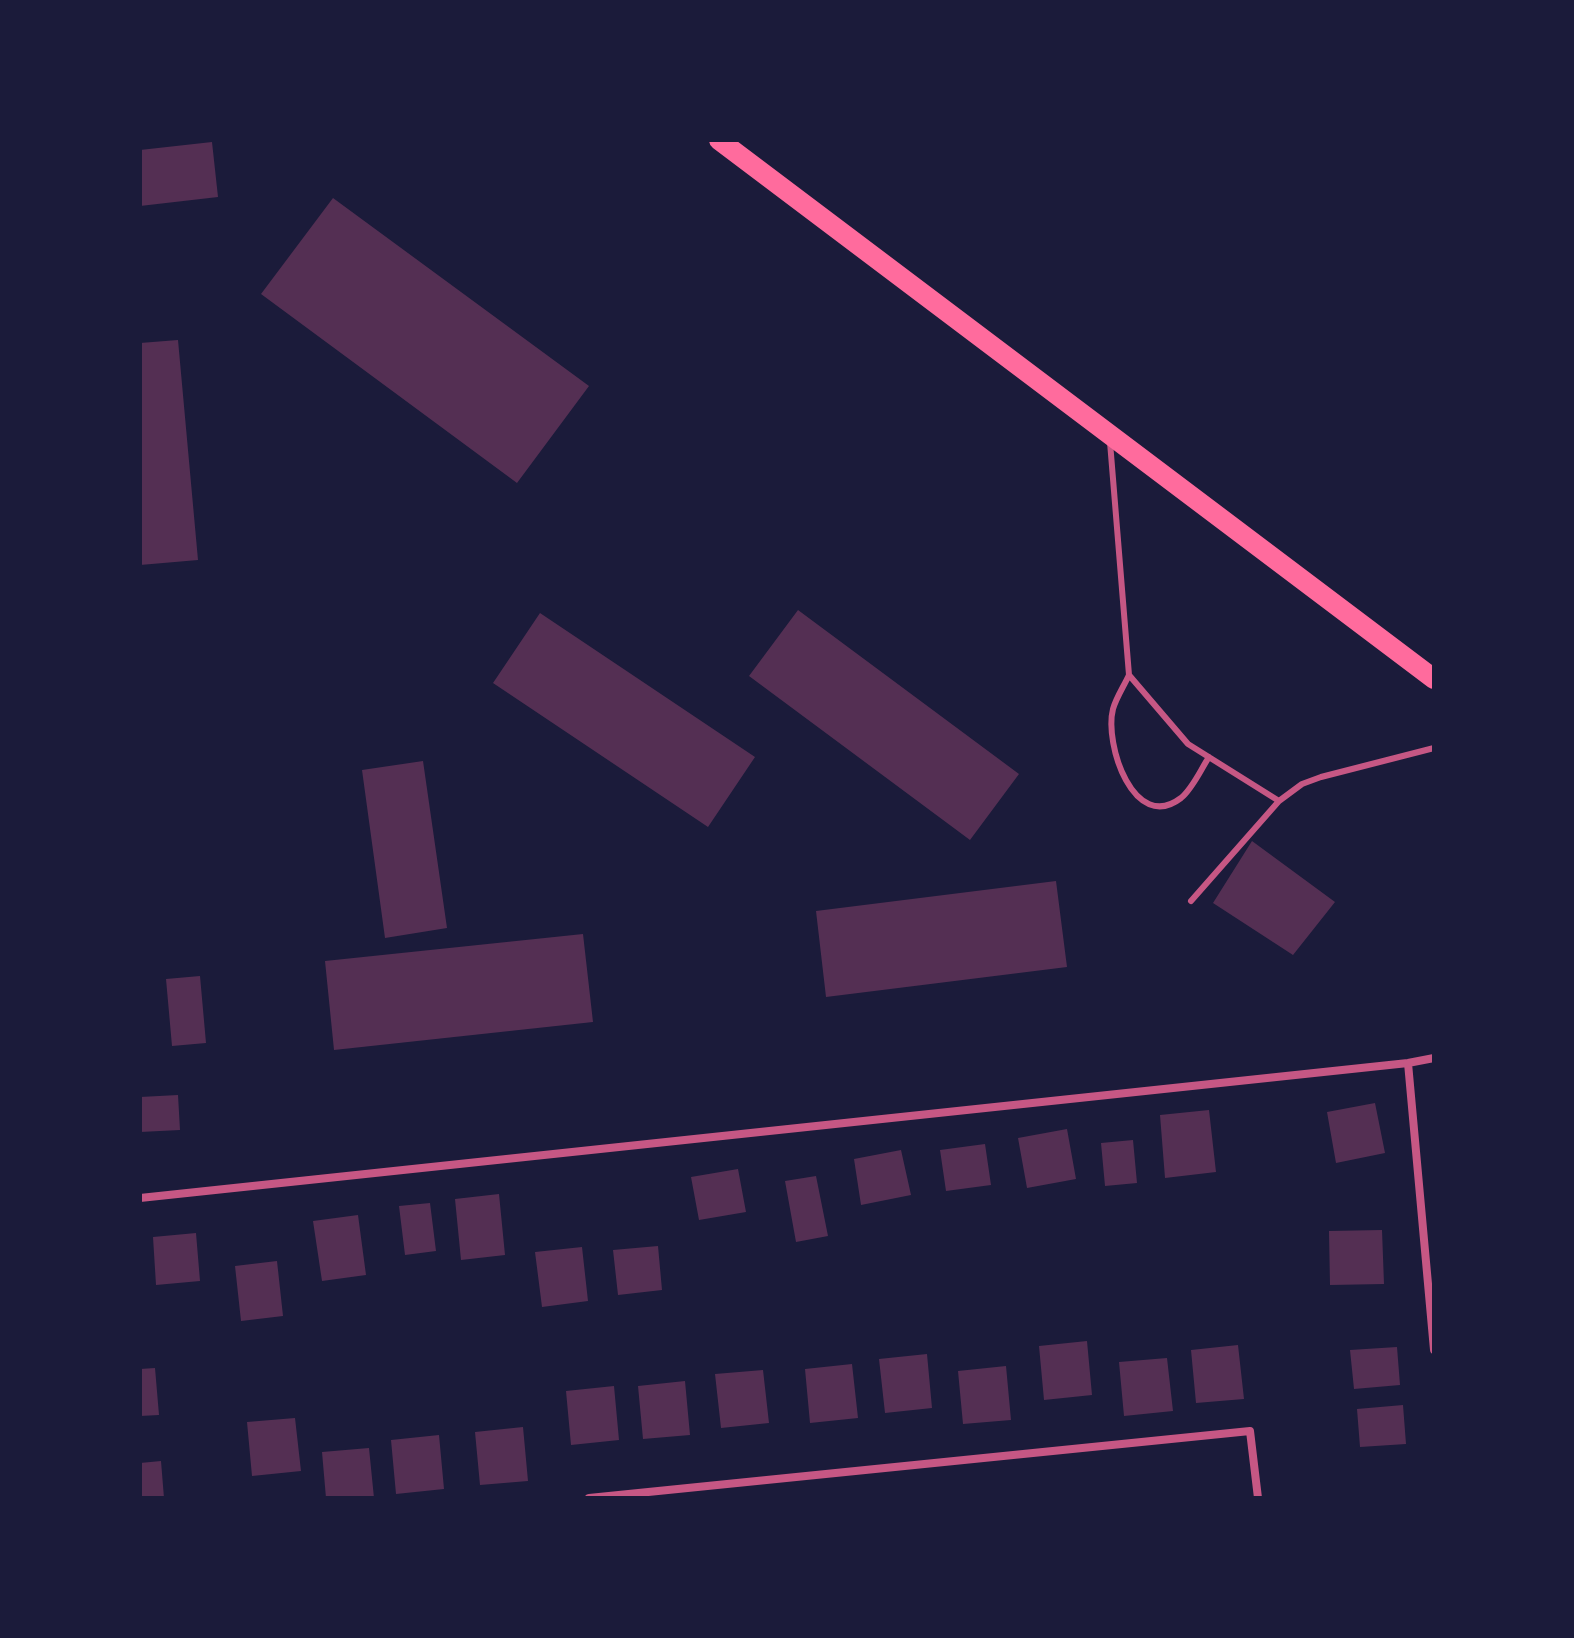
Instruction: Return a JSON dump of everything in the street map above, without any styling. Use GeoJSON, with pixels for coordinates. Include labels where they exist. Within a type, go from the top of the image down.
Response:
{"type":"FeatureCollection","features":[{"type":"Feature","properties":{"kind":"main road"},"geometry":{"type":"LineString","coordinates":[[719,140],[1434,679]]}},
{"type":"Feature","properties":{"kind":"street"},"geometry":{"type":"LineString","coordinates":[[140,1198],[1434,1058]]}},
{"type":"Feature","properties":{"kind":"street"},"geometry":{"type":"LineString","coordinates":[[1408,1063],[1434,1350]]}},
{"type":"Feature","properties":{"kind":"street"},"geometry":{"type":"LineString","coordinates":[[589,1498],[1250,1431],[1258,1498]]}},
{"type":"Feature","properties":{"kind":"lane"},"geometry":{"type":"LineString","coordinates":[[1109,434],[1129,675],[1112,710],[1113,739],[1122,776],[1136,794],[1151,806],[1161,807],[1182,798],[1209,757]]}},
{"type":"Feature","properties":{"kind":"lane"},"geometry":{"type":"LineString","coordinates":[[1129,675],[1188,744],[1279,801]]}},
{"type":"Feature","properties":{"kind":"lane"},"geometry":{"type":"LineString","coordinates":[[1191,901],[1279,801],[1302,784],[1434,748]]}},
{"type":"Feature","properties":{"kind":"building"},"geometry":{"type":"Polygon","coordinates":[[[212,142],[218,197],[140,206],[140,150],[212,142]]]}},
{"type":"Feature","properties":{"kind":"building"},"geometry":{"type":"Polygon","coordinates":[[[333,198],[589,386],[517,483],[261,294],[333,198]]]}},
{"type":"Feature","properties":{"kind":"building"},"geometry":{"type":"Polygon","coordinates":[[[178,340],[198,560],[140,565],[140,343],[178,340]]]}},
{"type":"Feature","properties":{"kind":"building"},"geometry":{"type":"Polygon","coordinates":[[[798,610],[1019,774],[970,840],[749,676],[798,610]]]}},
{"type":"Feature","properties":{"kind":"building"},"geometry":{"type":"Polygon","coordinates":[[[540,613],[755,757],[708,827],[493,683],[540,613]]]}},
{"type":"Feature","properties":{"kind":"building"},"geometry":{"type":"Polygon","coordinates":[[[423,761],[447,928],[385,938],[362,770],[423,761]]]}},
{"type":"Feature","properties":{"kind":"building"},"geometry":{"type":"Polygon","coordinates":[[[1252,841],[1335,902],[1293,955],[1213,903],[1252,841]]]}},
{"type":"Feature","properties":{"kind":"building"},"geometry":{"type":"Polygon","coordinates":[[[1056,881],[1067,967],[826,997],[816,911],[1056,881]]]}},
{"type":"Feature","properties":{"kind":"building"},"geometry":{"type":"Polygon","coordinates":[[[583,934],[593,1022],[334,1050],[325,961],[583,934]]]}},
{"type":"Feature","properties":{"kind":"building"},"geometry":{"type":"Polygon","coordinates":[[[200,976],[206,1043],[172,1046],[166,979],[200,976]]]}},
{"type":"Feature","properties":{"kind":"building"},"geometry":{"type":"Polygon","coordinates":[[[178,1095],[180,1130],[140,1132],[140,1097],[178,1095]]]}},
{"type":"Feature","properties":{"kind":"building"},"geometry":{"type":"Polygon","coordinates":[[[1375,1103],[1385,1153],[1336,1163],[1327,1112],[1375,1103]]]}},
{"type":"Feature","properties":{"kind":"building"},"geometry":{"type":"Polygon","coordinates":[[[1209,1110],[1216,1172],[1165,1178],[1160,1115],[1209,1110]]]}},
{"type":"Feature","properties":{"kind":"building"},"geometry":{"type":"Polygon","coordinates":[[[1067,1129],[1076,1179],[1027,1188],[1018,1138],[1067,1129]]]}},
{"type":"Feature","properties":{"kind":"building"},"geometry":{"type":"Polygon","coordinates":[[[1133,1140],[1137,1183],[1105,1186],[1101,1143],[1133,1140]]]}},
{"type":"Feature","properties":{"kind":"building"},"geometry":{"type":"Polygon","coordinates":[[[985,1144],[991,1185],[946,1191],[940,1150],[985,1144]]]}},
{"type":"Feature","properties":{"kind":"building"},"geometry":{"type":"Polygon","coordinates":[[[901,1150],[911,1195],[861,1205],[854,1159],[901,1150]]]}},
{"type":"Feature","properties":{"kind":"building"},"geometry":{"type":"Polygon","coordinates":[[[738,1169],[746,1212],[699,1220],[691,1177],[738,1169]]]}},
{"type":"Feature","properties":{"kind":"building"},"geometry":{"type":"Polygon","coordinates":[[[816,1176],[828,1236],[796,1242],[785,1181],[816,1176]]]}},
{"type":"Feature","properties":{"kind":"building"},"geometry":{"type":"Polygon","coordinates":[[[499,1194],[505,1255],[461,1260],[455,1199],[499,1194]]]}},
{"type":"Feature","properties":{"kind":"building"},"geometry":{"type":"Polygon","coordinates":[[[430,1203],[436,1251],[405,1255],[399,1206],[430,1203]]]}},
{"type":"Feature","properties":{"kind":"building"},"geometry":{"type":"Polygon","coordinates":[[[358,1215],[366,1275],[322,1281],[313,1221],[358,1215]]]}},
{"type":"Feature","properties":{"kind":"building"},"geometry":{"type":"Polygon","coordinates":[[[1382,1230],[1384,1284],[1330,1285],[1329,1231],[1382,1230]]]}},
{"type":"Feature","properties":{"kind":"building"},"geometry":{"type":"Polygon","coordinates":[[[196,1233],[200,1281],[156,1285],[153,1237],[196,1233]]]}},
{"type":"Feature","properties":{"kind":"building"},"geometry":{"type":"Polygon","coordinates":[[[658,1246],[662,1290],[618,1295],[613,1250],[658,1246]]]}},
{"type":"Feature","properties":{"kind":"building"},"geometry":{"type":"Polygon","coordinates":[[[582,1247],[588,1301],[542,1307],[535,1252],[582,1247]]]}},
{"type":"Feature","properties":{"kind":"building"},"geometry":{"type":"Polygon","coordinates":[[[277,1261],[283,1316],[241,1321],[235,1266],[277,1261]]]}},
{"type":"Feature","properties":{"kind":"building"},"geometry":{"type":"Polygon","coordinates":[[[1087,1341],[1092,1395],[1044,1400],[1039,1346],[1087,1341]]]}},
{"type":"Feature","properties":{"kind":"building"},"geometry":{"type":"Polygon","coordinates":[[[1238,1345],[1244,1399],[1196,1403],[1191,1350],[1238,1345]]]}},
{"type":"Feature","properties":{"kind":"building"},"geometry":{"type":"Polygon","coordinates":[[[1397,1347],[1400,1385],[1354,1389],[1350,1350],[1397,1347]]]}},
{"type":"Feature","properties":{"kind":"building"},"geometry":{"type":"Polygon","coordinates":[[[927,1354],[932,1408],[885,1413],[879,1359],[927,1354]]]}},
{"type":"Feature","properties":{"kind":"building"},"geometry":{"type":"Polygon","coordinates":[[[1167,1358],[1173,1411],[1124,1416],[1119,1362],[1167,1358]]]}},
{"type":"Feature","properties":{"kind":"building"},"geometry":{"type":"Polygon","coordinates":[[[852,1364],[858,1418],[810,1423],[805,1369],[852,1364]]]}},
{"type":"Feature","properties":{"kind":"building"},"geometry":{"type":"Polygon","coordinates":[[[1006,1366],[1011,1420],[963,1424],[958,1371],[1006,1366]]]}},
{"type":"Feature","properties":{"kind":"building"},"geometry":{"type":"Polygon","coordinates":[[[155,1368],[159,1415],[140,1416],[140,1369],[155,1368]]]}},
{"type":"Feature","properties":{"kind":"building"},"geometry":{"type":"Polygon","coordinates":[[[763,1370],[769,1423],[721,1428],[715,1374],[763,1370]]]}},
{"type":"Feature","properties":{"kind":"building"},"geometry":{"type":"Polygon","coordinates":[[[685,1381],[690,1435],[643,1439],[638,1386],[685,1381]]]}},
{"type":"Feature","properties":{"kind":"building"},"geometry":{"type":"Polygon","coordinates":[[[614,1386],[619,1440],[571,1445],[566,1391],[614,1386]]]}},
{"type":"Feature","properties":{"kind":"building"},"geometry":{"type":"Polygon","coordinates":[[[1403,1405],[1406,1444],[1360,1447],[1357,1409],[1403,1405]]]}},
{"type":"Feature","properties":{"kind":"building"},"geometry":{"type":"Polygon","coordinates":[[[295,1418],[301,1471],[252,1476],[247,1422],[295,1418]]]}},
{"type":"Feature","properties":{"kind":"building"},"geometry":{"type":"Polygon","coordinates":[[[523,1427],[528,1481],[480,1485],[475,1432],[523,1427]]]}},
{"type":"Feature","properties":{"kind":"building"},"geometry":{"type":"Polygon","coordinates":[[[439,1435],[444,1489],[396,1494],[391,1440],[439,1435]]]}},
{"type":"Feature","properties":{"kind":"building"},"geometry":{"type":"Polygon","coordinates":[[[369,1448],[374,1498],[326,1498],[322,1452],[369,1448]]]}},
{"type":"Feature","properties":{"kind":"building"},"geometry":{"type":"Polygon","coordinates":[[[161,1461],[164,1498],[140,1498],[140,1463],[161,1461]]]}}]}
